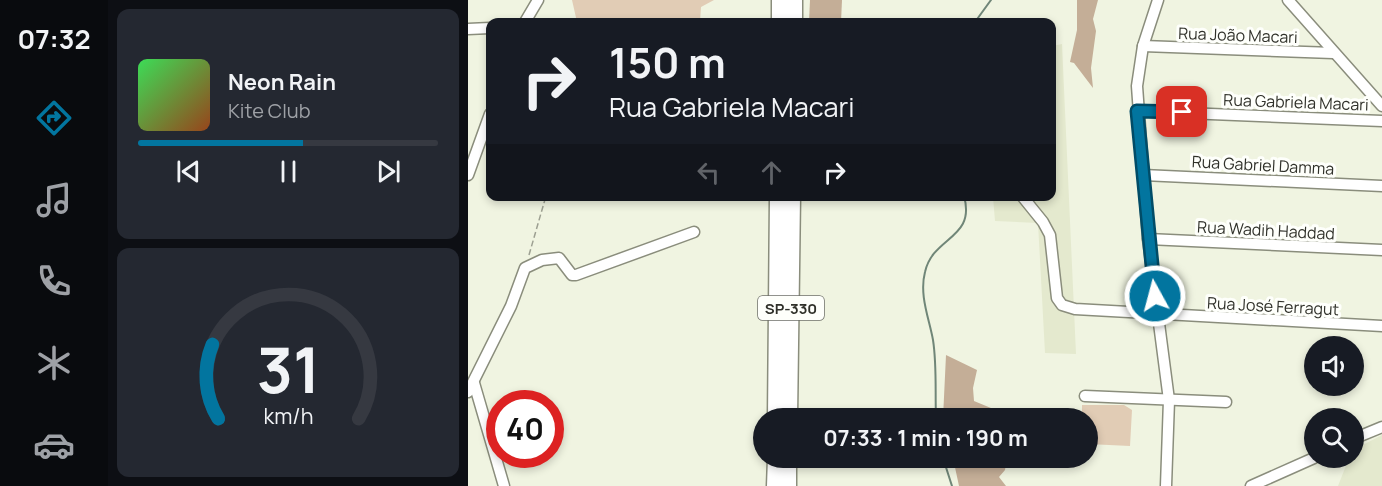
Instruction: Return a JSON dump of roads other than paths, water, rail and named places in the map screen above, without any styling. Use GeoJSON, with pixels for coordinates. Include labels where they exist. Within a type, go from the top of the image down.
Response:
{"type":"FeatureCollection","features":[{"type":"Feature","properties":{"kind":"highway"},"geometry":{"type":"LineString","coordinates":[[780,0],[780,18]]}},
{"type":"Feature","properties":{"kind":"highway"},"geometry":{"type":"LineString","coordinates":[[794,0],[794,18]]}},
{"type":"Feature","properties":{"kind":"highway","name":"SP-330"},"geometry":{"type":"LineString","coordinates":[[776,408],[778,201]]}},
{"type":"Feature","properties":{"kind":"highway","name":"SP-330"},"geometry":{"type":"LineString","coordinates":[[789,408],[792,201]]}},
{"type":"Feature","properties":{"kind":"highway"},"geometry":{"type":"LineString","coordinates":[[775,486],[776,468]]}},
{"type":"Feature","properties":{"kind":"highway"},"geometry":{"type":"LineString","coordinates":[[788,468],[788,486]]}},
{"type":"Feature","properties":{"kind":"street"},"geometry":{"type":"LineString","coordinates":[[527,18],[538,0]]}},
{"type":"Feature","properties":{"kind":"street"},"geometry":{"type":"LineString","coordinates":[[1158,0],[1143,46],[1138,71],[1137,111],[1148,239],[1169,400],[1166,486]]}},
{"type":"Feature","properties":{"kind":"street"},"geometry":{"type":"LineString","coordinates":[[1288,0],[1382,106]]}},
{"type":"Feature","properties":{"kind":"street"},"geometry":{"type":"LineString","coordinates":[[468,28],[486,28]]}},
{"type":"Feature","properties":{"kind":"street","name":"Rua João Macari"},"geometry":{"type":"LineString","coordinates":[[1143,46],[1333,53]]}},
{"type":"Feature","properties":{"kind":"street","name":"Rua Gabriela Macari"},"geometry":{"type":"LineString","coordinates":[[1137,111],[1382,120]]}},
{"type":"Feature","properties":{"kind":"street"},"geometry":{"type":"LineString","coordinates":[[468,175],[486,125]]}},
{"type":"Feature","properties":{"kind":"street","name":"Rua Gabriel Damma"},"geometry":{"type":"LineString","coordinates":[[1143,175],[1382,186]]}},
{"type":"Feature","properties":{"kind":"street","name":"Rua José Ferragut"},"geometry":{"type":"LineString","coordinates":[[1026,201],[1050,235],[1057,298],[1062,305],[1091,311],[1382,326]]}},
{"type":"Feature","properties":{"kind":"street"},"geometry":{"type":"LineString","coordinates":[[504,486],[471,387],[519,288],[525,268],[542,260],[558,258],[572,275],[576,275],[694,232]]}},
{"type":"Feature","properties":{"kind":"street","name":"Rua Wadih Haddad"},"geometry":{"type":"LineString","coordinates":[[1148,239],[1382,250]]}},
{"type":"Feature","properties":{"kind":"street"},"geometry":{"type":"LineString","coordinates":[[1085,396],[1226,402]]}},
{"type":"Feature","properties":{"kind":"street"},"geometry":{"type":"LineString","coordinates":[[1364,434],[1382,427]]}},
{"type":"Feature","properties":{"kind":"street"},"geometry":{"type":"LineString","coordinates":[[1251,486],[1304,462]]}},
{"type":"Feature","properties":{"kind":"waterway"},"geometry":{"type":"LineString","coordinates":[[978,18],[991,0]]}},
{"type":"Feature","properties":{"kind":"waterway"},"geometry":{"type":"LineString","coordinates":[[936,408],[933,340],[924,298],[923,281],[929,260],[964,221],[965,201]]}},
{"type":"Feature","properties":{"kind":"waterway"},"geometry":{"type":"LineString","coordinates":[[946,468],[952,486]]}}]}
